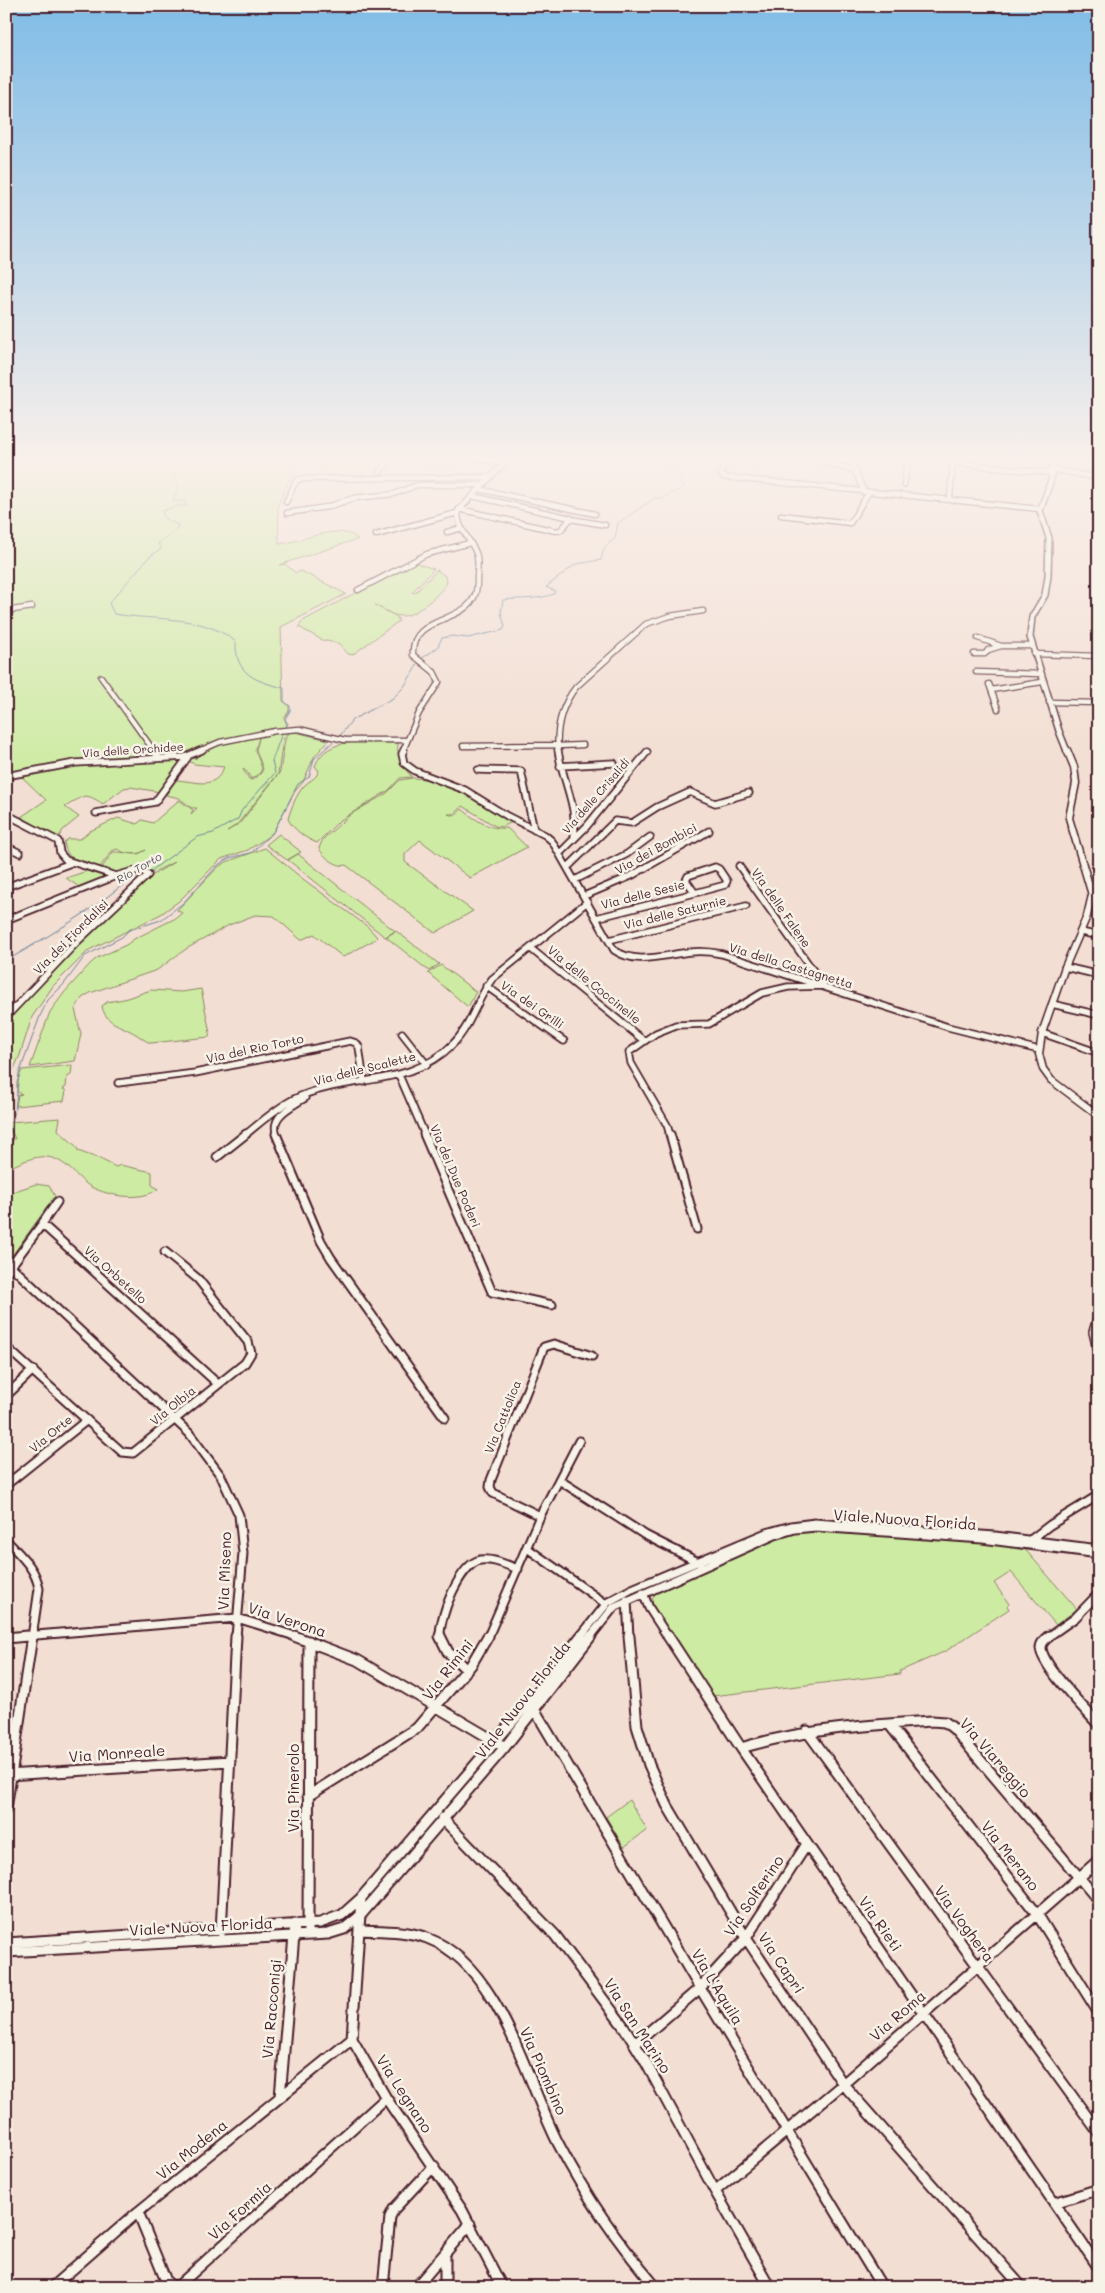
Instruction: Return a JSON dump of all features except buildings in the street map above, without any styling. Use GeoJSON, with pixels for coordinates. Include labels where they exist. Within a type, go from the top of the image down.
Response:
{"type":"FeatureCollection","features":[{"type":"Feature","properties":{"kind":"main road"},"geometry":{"type":"LineString","coordinates":[[1048,563],[1045,593],[1031,620],[1030,635],[1042,682],[1075,771],[1076,784],[1069,818],[1092,888],[1092,902],[1065,967],[1042,1034],[1039,1050],[1042,1067],[1050,1078],[1099,1116]]}},
{"type":"Feature","properties":{"kind":"main road"},"geometry":{"type":"LineString","coordinates":[[1099,1315],[1095,1329],[1099,1353]]}},
{"type":"Feature","properties":{"kind":"street"},"geometry":{"type":"LineString","coordinates":[[358,590],[410,563]]}},
{"type":"Feature","properties":{"kind":"street","name":"Via della Castagnetta"},"geometry":{"type":"LineString","coordinates":[[478,563],[474,598],[465,607],[420,633],[411,650],[417,660],[436,675],[438,684],[419,713],[406,740],[402,756],[409,768],[465,790],[550,839],[560,852],[617,953],[641,958],[694,952],[714,953],[750,962],[948,1027],[1039,1050]]}},
{"type":"Feature","properties":{"kind":"street"},"geometry":{"type":"LineString","coordinates":[[6,610],[32,606]]}},
{"type":"Feature","properties":{"kind":"street"},"geometry":{"type":"LineString","coordinates":[[574,837],[574,810],[560,766],[558,746],[558,723],[569,695],[629,638],[654,620],[674,615],[703,612]]}},
{"type":"Feature","properties":{"kind":"street"},"geometry":{"type":"LineString","coordinates":[[978,638],[1001,646],[1032,646]]}},
{"type":"Feature","properties":{"kind":"street"},"geometry":{"type":"LineString","coordinates":[[985,642],[988,650]]}},
{"type":"Feature","properties":{"kind":"street"},"geometry":{"type":"LineString","coordinates":[[974,654],[985,654],[988,650],[1001,646]]}},
{"type":"Feature","properties":{"kind":"street"},"geometry":{"type":"LineString","coordinates":[[1034,654],[1099,656]]}},
{"type":"Feature","properties":{"kind":"street"},"geometry":{"type":"LineString","coordinates":[[976,672],[1040,674]]}},
{"type":"Feature","properties":{"kind":"street"},"geometry":{"type":"LineString","coordinates":[[100,677],[160,758]]}},
{"type":"Feature","properties":{"kind":"street"},"geometry":{"type":"LineString","coordinates":[[991,690],[1042,682]]}},
{"type":"Feature","properties":{"kind":"street"},"geometry":{"type":"LineString","coordinates":[[989,684],[998,709]]}},
{"type":"Feature","properties":{"kind":"street"},"geometry":{"type":"LineString","coordinates":[[1049,702],[1099,703]]}},
{"type":"Feature","properties":{"kind":"street","name":"Via delle Orchidee"},"geometry":{"type":"LineString","coordinates":[[6,776],[75,764],[188,757],[220,742],[255,733],[280,730],[299,729],[343,740],[406,740]]}},
{"type":"Feature","properties":{"kind":"street"},"geometry":{"type":"LineString","coordinates":[[463,746],[583,745]]}},
{"type":"Feature","properties":{"kind":"street","name":"Via delle Crisalidi"},"geometry":{"type":"LineString","coordinates":[[560,852],[586,826],[646,752]]}},
{"type":"Feature","properties":{"kind":"street"},"geometry":{"type":"LineString","coordinates":[[96,813],[155,802],[188,757]]}},
{"type":"Feature","properties":{"kind":"street"},"geometry":{"type":"LineString","coordinates":[[560,766],[614,763]]}},
{"type":"Feature","properties":{"kind":"street"},"geometry":{"type":"LineString","coordinates":[[478,770],[520,771],[530,805],[534,830]]}},
{"type":"Feature","properties":{"kind":"street"},"geometry":{"type":"LineString","coordinates":[[568,867],[615,821],[632,823],[657,807],[690,792],[695,792],[713,803],[749,793]]}},
{"type":"Feature","properties":{"kind":"street"},"geometry":{"type":"LineString","coordinates":[[6,814],[58,840],[60,854],[71,863],[116,876]]}},
{"type":"Feature","properties":{"kind":"street","name":"Via dei Bombici"},"geometry":{"type":"LineString","coordinates":[[584,896],[631,876],[709,831]]}},
{"type":"Feature","properties":{"kind":"street"},"geometry":{"type":"LineString","coordinates":[[575,880],[627,854],[650,837]]}},
{"type":"Feature","properties":{"kind":"street"},"geometry":{"type":"LineString","coordinates":[[6,846],[20,853]]}},
{"type":"Feature","properties":{"kind":"street"},"geometry":{"type":"LineString","coordinates":[[6,887],[71,863]]}},
{"type":"Feature","properties":{"kind":"street","name":"Via delle Falene"},"geometry":{"type":"LineString","coordinates":[[739,866],[824,986]]}},
{"type":"Feature","properties":{"kind":"street","name":"Via delle Sesie"},"geometry":{"type":"LineString","coordinates":[[596,918],[695,893],[725,885],[728,882],[718,868],[713,867],[686,878],[695,893]]}},
{"type":"Feature","properties":{"kind":"street","name":"Via dei Fiordalisi"},"geometry":{"type":"LineString","coordinates":[[6,920],[116,876],[139,870],[146,873],[6,1017]]}},
{"type":"Feature","properties":{"kind":"street"},"geometry":{"type":"LineString","coordinates":[[1092,888],[1099,890]]}},
{"type":"Feature","properties":{"kind":"street","name":"Via delle Scalette"},"geometry":{"type":"LineString","coordinates":[[217,1157],[283,1105],[296,1098],[399,1075],[427,1065],[456,1042],[486,986],[587,902]]}},
{"type":"Feature","properties":{"kind":"street","name":"Via delle Saturnie"},"geometry":{"type":"LineString","coordinates":[[609,940],[746,906]]}},
{"type":"Feature","properties":{"kind":"street"},"geometry":{"type":"LineString","coordinates":[[1081,932],[1099,936]]}},
{"type":"Feature","properties":{"kind":"street","name":"Via delle Coccinelle"},"geometry":{"type":"LineString","coordinates":[[530,948],[644,1040]]}},
{"type":"Feature","properties":{"kind":"street"},"geometry":{"type":"LineString","coordinates":[[1065,967],[1099,975]]}},
{"type":"Feature","properties":{"kind":"street","name":"Via dei Grilli"},"geometry":{"type":"LineString","coordinates":[[486,986],[564,1041]]}},
{"type":"Feature","properties":{"kind":"street"},"geometry":{"type":"LineString","coordinates":[[697,1230],[668,1126],[629,1058],[630,1050],[644,1040],[674,1026],[708,1024],[746,1000],[770,991],[792,986],[824,986]]}},
{"type":"Feature","properties":{"kind":"street"},"geometry":{"type":"LineString","coordinates":[[1052,1004],[1099,1015]]}},
{"type":"Feature","properties":{"kind":"street"},"geometry":{"type":"LineString","coordinates":[[402,1033],[427,1065]]}},
{"type":"Feature","properties":{"kind":"street"},"geometry":{"type":"LineString","coordinates":[[1042,1034],[1099,1054]]}},
{"type":"Feature","properties":{"kind":"street","name":"Via del Rio Torto"},"geometry":{"type":"LineString","coordinates":[[118,1083],[195,1073],[350,1041],[358,1046],[364,1082]]}},
{"type":"Feature","properties":{"kind":"street","name":"Via dei Due Poderi"},"geometry":{"type":"LineString","coordinates":[[399,1075],[492,1292],[552,1305]]}},
{"type":"Feature","properties":{"kind":"street"},"geometry":{"type":"LineString","coordinates":[[314,1093],[278,1116],[274,1124],[276,1137],[328,1254],[445,1418]]}},
{"type":"Feature","properties":{"kind":"street"},"geometry":{"type":"LineString","coordinates":[[9,1269],[57,1202]]}},
{"type":"Feature","properties":{"kind":"street","name":"Via Orbetello"},"geometry":{"type":"LineString","coordinates":[[42,1224],[218,1384]]}},
{"type":"Feature","properties":{"kind":"street","name":"Via Olbia"},"geometry":{"type":"LineString","coordinates":[[6,1347],[122,1452],[128,1454],[134,1452],[252,1354],[251,1348],[198,1279],[166,1252]]}},
{"type":"Feature","properties":{"kind":"street","name":"Via Miseno"},"geometry":{"type":"LineString","coordinates":[[9,1269],[175,1418],[214,1465],[230,1491],[239,1515],[243,1553],[237,1618],[220,1939]]}},
{"type":"Feature","properties":{"kind":"street","name":"Via Cattolica"},"geometry":{"type":"LineString","coordinates":[[540,1516],[493,1493],[490,1487],[491,1480],[544,1346],[556,1344],[592,1356]]}},
{"type":"Feature","properties":{"kind":"street"},"geometry":{"type":"LineString","coordinates":[[6,1396],[33,1370]]}},
{"type":"Feature","properties":{"kind":"street","name":"Via Orte"},"geometry":{"type":"LineString","coordinates":[[6,1485],[86,1420]]}},
{"type":"Feature","properties":{"kind":"street","name":"Via Rimini"},"geometry":{"type":"LineString","coordinates":[[308,1796],[410,1733],[438,1706],[467,1670],[483,1648],[540,1516],[578,1441]]}},
{"type":"Feature","properties":{"kind":"street"},"geometry":{"type":"LineString","coordinates":[[559,1480],[645,1535],[706,1566]]}},
{"type":"Feature","properties":{"kind":"street"},"geometry":{"type":"LineString","coordinates":[[1029,1542],[1099,1495]]}},
{"type":"Feature","properties":{"kind":"street","name":"Viale Nuova Florida"},"geometry":{"type":"LineString","coordinates":[[6,1943],[295,1924],[336,1919],[346,1913],[361,1898],[504,1747],[532,1705],[606,1604],[632,1589],[773,1531],[810,1523],[966,1533],[1099,1554]]}},
{"type":"Feature","properties":{"kind":"street","name":"Viale Nuova Florida"},"geometry":{"type":"LineString","coordinates":[[6,1952],[338,1932],[347,1928],[360,1916],[496,1742],[532,1705],[610,1612],[627,1600],[775,1535],[812,1527],[1029,1542],[1099,1549]]}},
{"type":"Feature","properties":{"kind":"street"},"geometry":{"type":"LineString","coordinates":[[6,1540],[33,1570],[38,1580],[39,1595],[8,1775],[6,1809]]}},
{"type":"Feature","properties":{"kind":"street"},"geometry":{"type":"LineString","coordinates":[[527,1548],[606,1604]]}},
{"type":"Feature","properties":{"kind":"street"},"geometry":{"type":"LineString","coordinates":[[467,1670],[447,1651],[440,1633],[442,1617],[460,1581],[468,1567],[477,1560],[492,1561],[518,1569]]}},
{"type":"Feature","properties":{"kind":"street","name":"Via Rieti"},"geometry":{"type":"LineString","coordinates":[[643,1593],[649,1608],[741,1748],[1099,2268]]}},
{"type":"Feature","properties":{"kind":"street"},"geometry":{"type":"LineString","coordinates":[[1099,1593],[1079,1614],[1044,1640],[1041,1648],[1047,1665],[1099,1725]]}},
{"type":"Feature","properties":{"kind":"street","name":"Via Capri"},"geometry":{"type":"LineString","coordinates":[[627,1600],[630,1660],[636,1719],[645,1754],[664,1800],[746,1938],[843,2084],[1022,2287]]}},
{"type":"Feature","properties":{"kind":"street","name":"Via Verona"},"geometry":{"type":"LineString","coordinates":[[6,1638],[237,1618],[308,1641],[378,1671],[504,1747]]}},
{"type":"Feature","properties":{"kind":"street","name":"Via Pinerolo"},"geometry":{"type":"LineString","coordinates":[[308,1641],[308,1934]]}},
{"type":"Feature","properties":{"kind":"street","name":"Via L'Aquila"},"geometry":{"type":"LineString","coordinates":[[532,1705],[700,1988],[882,2287]]}},
{"type":"Feature","properties":{"kind":"street","name":"Via Viareggio"},"geometry":{"type":"LineString","coordinates":[[741,1748],[774,1737],[807,1731],[936,1720],[948,1724],[1099,1901]]}},
{"type":"Feature","properties":{"kind":"street","name":"Via Merano"},"geometry":{"type":"LineString","coordinates":[[889,1724],[1038,1914],[1099,2013]]}},
{"type":"Feature","properties":{"kind":"street","name":"Via Voghera"},"geometry":{"type":"LineString","coordinates":[[807,1731],[1099,2133]]}},
{"type":"Feature","properties":{"kind":"street","name":"Via Monreale"},"geometry":{"type":"LineString","coordinates":[[8,1775],[230,1761]]}},
{"type":"Feature","properties":{"kind":"street","name":"Via San Marino"},"geometry":{"type":"LineString","coordinates":[[440,1816],[555,1935],[635,2044],[770,2287]]}},
{"type":"Feature","properties":{"kind":"street","name":"Via Solferino"},"geometry":{"type":"LineString","coordinates":[[635,2044],[700,1988],[746,1938],[807,1844]]}},
{"type":"Feature","properties":{"kind":"street","name":"Via Roma"},"geometry":{"type":"LineString","coordinates":[[715,2191],[843,2084],[1099,1860]]}},
{"type":"Feature","properties":{"kind":"street"},"geometry":{"type":"LineString","coordinates":[[352,2039],[361,1898]]}},
{"type":"Feature","properties":{"kind":"street","name":"Via Racconigi"},"geometry":{"type":"LineString","coordinates":[[280,2098],[295,1924]]}},
{"type":"Feature","properties":{"kind":"street","name":"Via Piombino"},"geometry":{"type":"LineString","coordinates":[[360,1930],[400,1932],[427,1938],[446,1948],[474,1971],[486,1988],[508,2030],[553,2131],[570,2164],[628,2253],[656,2287]]}},
{"type":"Feature","properties":{"kind":"street","name":"Via Modena"},"geometry":{"type":"LineString","coordinates":[[52,2287],[138,2212],[352,2039]]}},
{"type":"Feature","properties":{"kind":"street","name":"Via Legnano"},"geometry":{"type":"LineString","coordinates":[[352,2039],[386,2098],[434,2166],[470,2224],[502,2287]]}},
{"type":"Feature","properties":{"kind":"street","name":"Via Formia"},"geometry":{"type":"LineString","coordinates":[[138,2212],[166,2281],[170,2285],[178,2286],[386,2098]]}},
{"type":"Feature","properties":{"kind":"street"},"geometry":{"type":"LineString","coordinates":[[383,2287],[390,2217],[396,2206],[434,2166]]}},
{"type":"Feature","properties":{"kind":"street"},"geometry":{"type":"LineString","coordinates":[[1054,2202],[1099,2189]]}},
{"type":"Feature","properties":{"kind":"street"},"geometry":{"type":"LineString","coordinates":[[416,2287],[445,2256],[470,2224]]}},
{"type":"Feature","properties":{"kind":"street"},"geometry":{"type":"LineString","coordinates":[[445,2256],[445,2287]]}},
{"type":"Feature","properties":{"kind":"green space"},"geometry":{"type":"Polygon","coordinates":[[[6,563],[285,563],[279,565],[285,564],[296,573],[301,571],[346,594],[281,627],[283,701],[289,706],[289,711],[284,718],[287,725],[284,729],[237,737],[190,755],[129,757],[6,774],[6,563]]]}},
{"type":"Feature","properties":{"kind":"green space"},"geometry":{"type":"Polygon","coordinates":[[[411,563],[434,569],[412,592],[415,593],[437,570],[445,576],[447,583],[436,596],[412,613],[401,616],[393,614],[399,621],[352,655],[346,653],[340,644],[322,640],[299,627],[301,622],[411,563]]]}},
{"type":"Feature","properties":{"kind":"green space"},"geometry":{"type":"Polygon","coordinates":[[[289,731],[283,740],[278,774],[237,825],[280,772],[285,740],[290,731],[329,740],[314,757],[303,782],[295,791],[272,834],[248,850],[221,859],[179,901],[161,914],[89,950],[53,986],[32,1017],[12,1073],[6,1099],[6,1020],[76,947],[150,877],[174,862],[150,874],[146,869],[142,868],[117,872],[101,869],[113,852],[125,853],[117,849],[112,851],[100,867],[94,867],[72,858],[66,850],[64,842],[68,839],[80,839],[90,831],[118,818],[137,824],[142,820],[153,823],[179,800],[193,810],[191,814],[197,808],[192,808],[179,798],[166,795],[176,780],[198,783],[210,782],[216,779],[224,767],[194,764],[189,761],[190,759],[197,758],[195,757],[212,747],[258,735],[259,738],[255,750],[262,768],[260,773],[251,779],[242,768],[249,779],[252,780],[261,773],[263,769],[256,750],[260,735],[289,731]]]}},
{"type":"Feature","properties":{"kind":"green space"},"geometry":{"type":"Polygon","coordinates":[[[351,742],[398,743],[398,754],[401,762],[412,777],[400,778],[389,790],[339,821],[317,843],[300,833],[290,823],[288,819],[297,796],[302,788],[317,774],[319,771],[315,766],[321,756],[329,749],[351,742]]]}},
{"type":"Feature","properties":{"kind":"green space"},"geometry":{"type":"Polygon","coordinates":[[[179,761],[179,765],[160,792],[130,787],[124,788],[103,804],[91,797],[84,796],[65,807],[79,817],[63,830],[58,838],[32,825],[32,823],[21,817],[46,800],[20,775],[80,765],[179,761]]]}},
{"type":"Feature","properties":{"kind":"green space"},"geometry":{"type":"Polygon","coordinates":[[[412,778],[426,779],[453,787],[514,821],[502,827],[495,826],[463,806],[453,814],[448,814],[454,815],[462,809],[489,826],[507,828],[527,847],[470,878],[420,840],[405,854],[405,862],[473,911],[435,933],[346,865],[339,865],[331,861],[319,848],[323,839],[351,814],[387,793],[400,780],[412,778]]]}},
{"type":"Feature","properties":{"kind":"green space"},"geometry":{"type":"Polygon","coordinates":[[[279,834],[301,852],[287,860],[266,845],[279,834]]]}},
{"type":"Feature","properties":{"kind":"green space"},"geometry":{"type":"Polygon","coordinates":[[[265,848],[368,927],[377,937],[343,957],[314,934],[301,940],[274,916],[255,915],[229,925],[186,949],[157,970],[90,993],[82,998],[75,1009],[81,1034],[75,1061],[30,1067],[50,1012],[90,964],[97,958],[126,945],[176,918],[182,913],[177,910],[218,867],[226,862],[265,848]]]}},
{"type":"Feature","properties":{"kind":"green space"},"geometry":{"type":"Polygon","coordinates":[[[298,854],[395,931],[385,937],[288,860],[298,854]]]}},
{"type":"Feature","properties":{"kind":"green space"},"geometry":{"type":"Polygon","coordinates":[[[87,871],[108,878],[82,889],[66,878],[87,871]]]}},
{"type":"Feature","properties":{"kind":"green space"},"geometry":{"type":"Polygon","coordinates":[[[396,931],[439,964],[429,971],[386,937],[396,931]]]}},
{"type":"Feature","properties":{"kind":"green space"},"geometry":{"type":"Polygon","coordinates":[[[441,965],[476,992],[468,1007],[428,973],[441,965]]]}},
{"type":"Feature","properties":{"kind":"green space"},"geometry":{"type":"Polygon","coordinates":[[[201,989],[210,1033],[209,1037],[151,1043],[110,1020],[102,1006],[107,1002],[124,999],[151,990],[182,992],[201,989]]]}},
{"type":"Feature","properties":{"kind":"green space"},"geometry":{"type":"Polygon","coordinates":[[[72,1065],[71,1075],[67,1077],[66,1087],[63,1089],[66,1091],[64,1101],[16,1106],[18,1095],[22,1094],[17,1092],[17,1082],[22,1070],[72,1065]]]}},
{"type":"Feature","properties":{"kind":"green space"},"geometry":{"type":"Polygon","coordinates":[[[60,1118],[58,1130],[77,1147],[78,1151],[116,1167],[120,1165],[152,1172],[152,1185],[158,1189],[151,1193],[134,1196],[107,1193],[91,1187],[60,1161],[47,1157],[31,1159],[6,1169],[6,1149],[15,1138],[10,1130],[10,1122],[60,1118]]]}},
{"type":"Feature","properties":{"kind":"green space"},"geometry":{"type":"Polygon","coordinates":[[[36,1184],[49,1186],[55,1196],[6,1264],[6,1194],[36,1184]]]}},
{"type":"Feature","properties":{"kind":"green space"},"geometry":{"type":"Polygon","coordinates":[[[822,1530],[1022,1546],[1077,1609],[1056,1625],[1011,1572],[994,1583],[1009,1604],[1007,1606],[1009,1609],[946,1651],[900,1671],[900,1674],[712,1696],[654,1609],[652,1600],[656,1591],[784,1536],[805,1531],[822,1530]]]}},
{"type":"Feature","properties":{"kind":"green space"},"geometry":{"type":"Polygon","coordinates":[[[629,1800],[647,1830],[624,1847],[606,1817],[629,1800]]]}},
{"type":"Feature","properties":{"kind":"waterway","name":"Rio Torto"},"geometry":{"type":"LineString","coordinates":[[144,563],[109,603],[114,614],[178,620],[209,627],[223,633],[236,642],[239,662],[249,675],[284,688],[284,701],[290,706],[290,711],[285,719],[288,724],[285,728]]}},
{"type":"Feature","properties":{"kind":"waterway"},"geometry":{"type":"LineString","coordinates":[[421,659],[437,648],[442,638],[452,636],[468,638],[503,630],[505,626],[501,613],[503,600],[535,598],[554,594],[555,591],[546,587],[576,564],[582,563]]}},
{"type":"Feature","properties":{"kind":"waterway"},"geometry":{"type":"LineString","coordinates":[[339,737],[352,720],[393,698],[404,687],[419,662]]}},
{"type":"Feature","properties":{"kind":"waterway","name":"Rio Torto"},"geometry":{"type":"LineString","coordinates":[[148,873],[197,837],[213,833],[238,819],[242,810],[275,773],[272,761],[282,733]]}},
{"type":"Feature","properties":{"kind":"waterway"},"geometry":{"type":"LineString","coordinates":[[6,1149],[15,1110],[19,1074],[40,1016],[48,1000],[64,984],[85,956],[122,937],[129,930],[161,920],[183,903],[218,865],[229,858],[251,853],[274,831],[298,784],[309,777],[314,759],[336,739]]}},
{"type":"Feature","properties":{"kind":"waterway","name":"Rio Torto"},"geometry":{"type":"LineString","coordinates":[[6,961],[98,904],[130,880],[144,874]]}}]}
